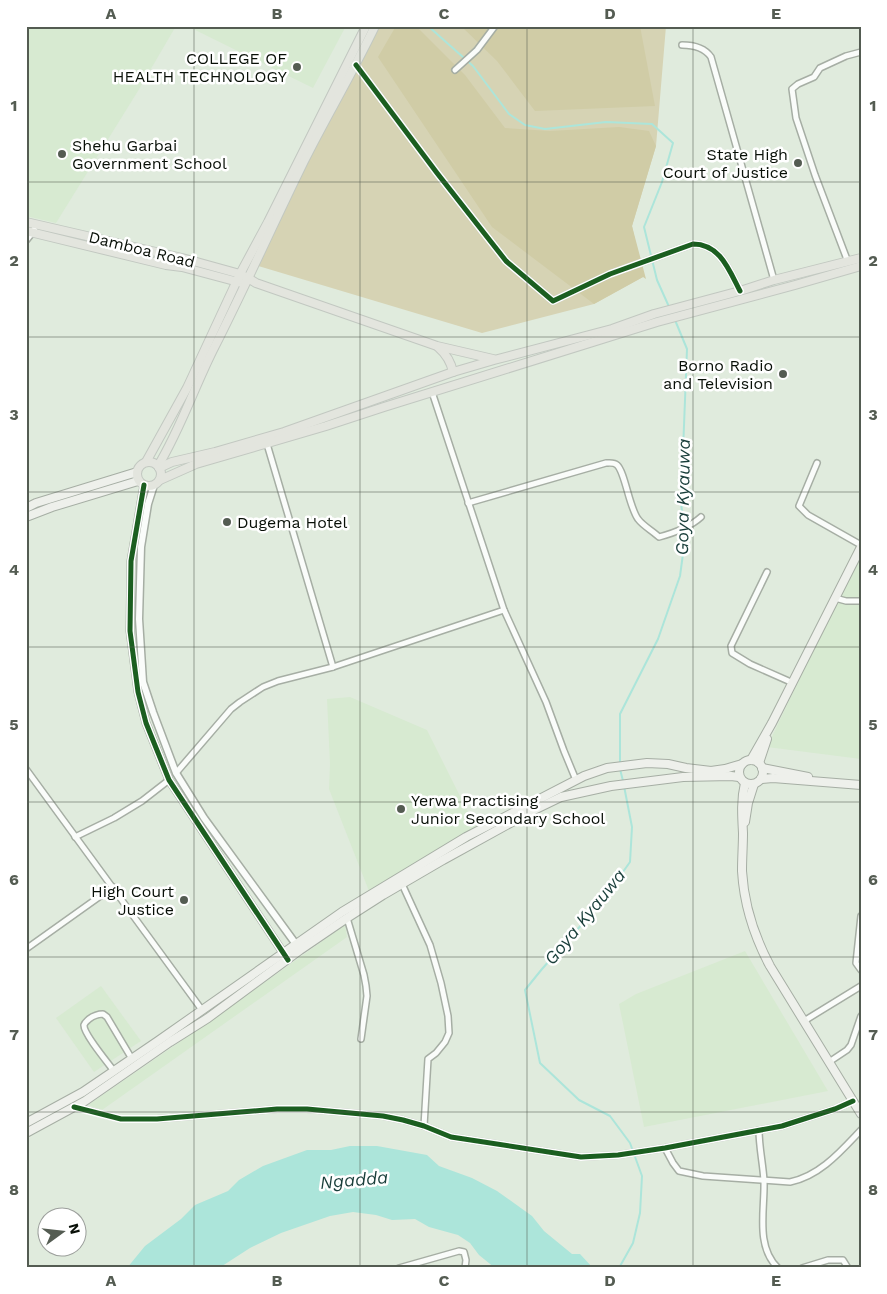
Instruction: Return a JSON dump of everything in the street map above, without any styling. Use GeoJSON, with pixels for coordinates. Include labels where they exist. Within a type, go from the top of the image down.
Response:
{"type":"FeatureCollection","features":[{"type":"Feature","properties":{"kind":"main road"},"geometry":{"type":"LineString","coordinates":[[141,483],[137,472],[139,467],[146,462],[187,388],[238,278],[366,26]]}},
{"type":"Feature","properties":{"kind":"main road"},"geometry":{"type":"LineString","coordinates":[[158,467],[170,445],[209,357],[305,160],[375,26]]}},
{"type":"Feature","properties":{"kind":"main road","name":"Damboa Road"},"geometry":{"type":"LineString","coordinates":[[26,222],[32,229],[62,229],[182,258],[247,281]]}},
{"type":"Feature","properties":{"kind":"main road"},"geometry":{"type":"LineString","coordinates":[[715,302],[740,290],[861,258]]}},
{"type":"Feature","properties":{"kind":"main road"},"geometry":{"type":"LineString","coordinates":[[158,467],[284,432],[453,372],[494,360],[715,302],[795,286],[861,266]]}},
{"type":"Feature","properties":{"kind":"main road"},"geometry":{"type":"LineString","coordinates":[[247,281],[436,346],[494,360]]}},
{"type":"Feature","properties":{"kind":"main road"},"geometry":{"type":"LineString","coordinates":[[26,517],[52,507],[141,483],[147,486],[157,483],[196,464],[267,444],[432,392],[655,318]]}},
{"type":"Feature","properties":{"kind":"main road"},"geometry":{"type":"LineString","coordinates":[[436,346],[445,353],[453,372]]}},
{"type":"Feature","properties":{"kind":"main road"},"geometry":{"type":"LineString","coordinates":[[170,445],[171,452],[175,458],[182,459]]}},
{"type":"Feature","properties":{"kind":"main road"},"geometry":{"type":"LineString","coordinates":[[146,462],[154,463],[158,467],[161,476],[157,483]]}},
{"type":"Feature","properties":{"kind":"main road"},"geometry":{"type":"LineString","coordinates":[[26,508],[36,503],[137,472]]}},
{"type":"Feature","properties":{"kind":"main road"},"geometry":{"type":"LineString","coordinates":[[757,764],[772,723],[861,546]]}},
{"type":"Feature","properties":{"kind":"main road"},"geometry":{"type":"LineString","coordinates":[[26,1133],[85,1101],[208,1018],[342,912],[449,847],[576,780],[607,768],[647,763],[668,764],[711,771],[726,769],[746,761],[822,782]]}},
{"type":"Feature","properties":{"kind":"main road"},"geometry":{"type":"LineString","coordinates":[[742,764],[739,770],[750,781]]}},
{"type":"Feature","properties":{"kind":"main road"},"geometry":{"type":"LineString","coordinates":[[757,764],[763,774],[750,781],[742,794],[741,810],[743,834],[742,872],[752,929],[770,966],[861,1114]]}},
{"type":"Feature","properties":{"kind":"main road"},"geometry":{"type":"LineString","coordinates":[[298,947],[402,884],[532,811],[561,797],[611,786],[683,777],[731,776],[750,781],[773,778],[861,785]]}},
{"type":"Feature","properties":{"kind":"main road"},"geometry":{"type":"LineString","coordinates":[[26,1124],[83,1092],[202,1010],[286,956]]}},
{"type":"Feature","properties":{"kind":"street"},"geometry":{"type":"LineString","coordinates":[[457,68],[477,50],[495,26]]}},
{"type":"Feature","properties":{"kind":"street"},"geometry":{"type":"LineString","coordinates":[[682,45],[692,45],[707,51],[711,57],[774,280]]}},
{"type":"Feature","properties":{"kind":"street"},"geometry":{"type":"LineString","coordinates":[[848,262],[814,175],[796,118],[792,89],[814,76],[820,68],[846,56],[861,52]]}},
{"type":"Feature","properties":{"kind":"street"},"geometry":{"type":"LineString","coordinates":[[356,65],[506,261],[553,301],[610,274],[693,244],[703,244],[714,250],[725,262],[740,290]]}},
{"type":"Feature","properties":{"kind":"street"},"geometry":{"type":"LineString","coordinates":[[26,240],[32,229]]}},
{"type":"Feature","properties":{"kind":"street"},"geometry":{"type":"LineString","coordinates":[[432,392],[504,610],[546,702],[576,780]]}},
{"type":"Feature","properties":{"kind":"street"},"geometry":{"type":"LineString","coordinates":[[267,444],[333,667]]}},
{"type":"Feature","properties":{"kind":"street"},"geometry":{"type":"LineString","coordinates":[[468,503],[606,463],[615,463],[623,476],[631,504],[638,518],[659,537],[672,534],[701,517]]}},
{"type":"Feature","properties":{"kind":"street"},"geometry":{"type":"LineString","coordinates":[[817,463],[799,506],[808,516],[861,546]]}},
{"type":"Feature","properties":{"kind":"street"},"geometry":{"type":"LineString","coordinates":[[141,483],[131,561],[130,631],[140,700],[146,723],[169,780],[286,956]]}},
{"type":"Feature","properties":{"kind":"street"},"geometry":{"type":"LineString","coordinates":[[157,483],[148,504],[140,547],[139,619],[143,682],[176,773],[204,818],[298,947]]}},
{"type":"Feature","properties":{"kind":"street"},"geometry":{"type":"LineString","coordinates":[[767,572],[730,650],[750,664],[793,682]]}},
{"type":"Feature","properties":{"kind":"street"},"geometry":{"type":"LineString","coordinates":[[835,598],[846,601],[861,601]]}},
{"type":"Feature","properties":{"kind":"street"},"geometry":{"type":"LineString","coordinates":[[176,773],[232,709],[263,687],[278,681],[333,667],[504,610]]}},
{"type":"Feature","properties":{"kind":"street"},"geometry":{"type":"LineString","coordinates":[[26,769],[202,1010]]}},
{"type":"Feature","properties":{"kind":"street"},"geometry":{"type":"LineString","coordinates":[[76,837],[114,818],[142,801],[169,780]]}},
{"type":"Feature","properties":{"kind":"street"},"geometry":{"type":"LineString","coordinates":[[402,884],[430,945],[448,1016],[449,1033],[445,1042],[428,1060],[424,1126]]}},
{"type":"Feature","properties":{"kind":"street"},"geometry":{"type":"LineString","coordinates":[[26,949],[113,887]]}},
{"type":"Feature","properties":{"kind":"street"},"geometry":{"type":"LineString","coordinates":[[861,916],[856,957],[856,963],[861,970]]}},
{"type":"Feature","properties":{"kind":"street"},"geometry":{"type":"LineString","coordinates":[[347,918],[366,986],[367,996],[361,1039]]}},
{"type":"Feature","properties":{"kind":"street"},"geometry":{"type":"LineString","coordinates":[[804,1021],[861,986]]}},
{"type":"Feature","properties":{"kind":"street"},"geometry":{"type":"LineString","coordinates":[[114,1071],[84,1028],[86,1021],[93,1016],[103,1014],[107,1017],[132,1059]]}},
{"type":"Feature","properties":{"kind":"street"},"geometry":{"type":"LineString","coordinates":[[829,1062],[847,1050],[851,1045],[861,1016]]}},
{"type":"Feature","properties":{"kind":"street"},"geometry":{"type":"LineString","coordinates":[[74,1107],[121,1119],[157,1119],[277,1109],[307,1109],[383,1116],[424,1126],[452,1137],[581,1157],[618,1155],[665,1148],[782,1126],[835,1109],[853,1101]]}},
{"type":"Feature","properties":{"kind":"street"},"geometry":{"type":"LineString","coordinates":[[759,1130],[764,1180],[764,1242],[768,1255],[778,1268]]}},
{"type":"Feature","properties":{"kind":"street"},"geometry":{"type":"LineString","coordinates":[[665,1148],[680,1171],[703,1176],[790,1182],[801,1180],[832,1160],[861,1130]]}},
{"type":"Feature","properties":{"kind":"street"},"geometry":{"type":"LineString","coordinates":[[399,1268],[458,1251],[464,1252],[466,1260],[464,1267]]}},
{"type":"Feature","properties":{"kind":"street"},"geometry":{"type":"LineString","coordinates":[[802,1268],[828,1260],[843,1260],[848,1268]]}},
{"type":"Feature","properties":{"kind":"shaded area","name":"Shehu Garbai Government School"},"geometry":{"type":"Polygon","coordinates":[[[26,26],[176,26],[56,223],[26,216],[26,26]]]}},
{"type":"Feature","properties":{"kind":"shaded area","name":"COLLEGE OF HEALTH TECHNOLOGY"},"geometry":{"type":"Polygon","coordinates":[[[187,26],[346,26],[313,88],[187,26]]]}},
{"type":"Feature","properties":{"kind":"shaded area"},"geometry":{"type":"Polygon","coordinates":[[[376,26],[666,26],[656,146],[632,226],[643,277],[594,304],[482,333],[255,265],[376,26]]]}},
{"type":"Feature","properties":{"kind":"shaded area"},"geometry":{"type":"Polygon","coordinates":[[[396,26],[416,26],[465,75],[505,128],[550,131],[619,127],[649,131],[656,146],[632,226],[646,279],[643,277],[594,304],[492,227],[378,57],[396,26]]]}},
{"type":"Feature","properties":{"kind":"shaded area"},"geometry":{"type":"Polygon","coordinates":[[[461,26],[640,26],[655,106],[535,111],[497,61],[461,26]]]}},
{"type":"Feature","properties":{"kind":"shaded area"},"geometry":{"type":"Polygon","coordinates":[[[861,555],[861,759],[767,747],[834,606],[861,555]]]}},
{"type":"Feature","properties":{"kind":"shaded area","name":"Yerwa Practising Junior Secondary School"},"geometry":{"type":"Polygon","coordinates":[[[350,697],[427,730],[476,828],[369,891],[329,789],[330,764],[327,699],[350,697]]]}},
{"type":"Feature","properties":{"kind":"shaded area"},"geometry":{"type":"Polygon","coordinates":[[[345,925],[347,937],[102,1110],[88,1105],[216,1017],[345,925]]]}},
{"type":"Feature","properties":{"kind":"shaded area"},"geometry":{"type":"Polygon","coordinates":[[[745,951],[828,1091],[644,1127],[619,1004],[636,994],[745,951]]]}},
{"type":"Feature","properties":{"kind":"shaded area"},"geometry":{"type":"Polygon","coordinates":[[[101,986],[141,1041],[94,1072],[56,1018],[101,986]]]}},
{"type":"Feature","properties":{"kind":"water","name":"Ngadda"},"geometry":{"type":"Polygon","coordinates":[[[350,1146],[377,1146],[427,1155],[439,1166],[472,1178],[497,1191],[532,1216],[544,1231],[572,1254],[580,1254],[593,1268],[495,1268],[479,1255],[470,1243],[458,1235],[429,1227],[415,1219],[392,1220],[376,1215],[353,1212],[330,1216],[281,1233],[250,1248],[219,1268],[127,1268],[145,1246],[181,1219],[195,1205],[228,1191],[239,1180],[263,1166],[307,1150],[331,1150],[350,1146]]]}},
{"type":"Feature","properties":{"kind":"waterway","name":"Goya Kyauwa"},"geometry":{"type":"LineString","coordinates":[[428,26],[473,66],[509,114],[525,125],[545,129],[606,122],[652,124],[673,143],[662,182],[644,227],[657,280],[670,309]]}},
{"type":"Feature","properties":{"kind":"waterway","name":"Goya Kyauwa"},"geometry":{"type":"LineString","coordinates":[[620,764],[620,714],[658,639],[680,576],[685,539],[681,502],[687,349],[675,320]]}},
{"type":"Feature","properties":{"kind":"waterway","name":"Goya Kyauwa"},"geometry":{"type":"LineString","coordinates":[[620,769],[623,781]]}},
{"type":"Feature","properties":{"kind":"waterway","name":"Goya Kyauwa"},"geometry":{"type":"LineString","coordinates":[[619,1268],[633,1243],[640,1213],[642,1176],[630,1143],[610,1116],[579,1100],[540,1063],[525,990],[600,904],[630,862],[632,827],[624,786]]}},
{"type":"Feature","properties":{"kind":"cycle path"},"geometry":{"type":"LineString","coordinates":[[356,65],[506,261],[553,301],[610,274],[693,244],[702,245],[717,253],[740,291]]}},
{"type":"Feature","properties":{"kind":"cycle path"},"geometry":{"type":"LineString","coordinates":[[144,485],[131,561],[130,631],[138,692],[146,723],[169,780],[288,960]]}},
{"type":"Feature","properties":{"kind":"cycle path"},"geometry":{"type":"LineString","coordinates":[[74,1107],[121,1119],[157,1119],[277,1109],[307,1109],[383,1116],[424,1126],[451,1137],[581,1157],[618,1155],[665,1148],[782,1126],[835,1109],[853,1101]]}},
{"type":"Feature","properties":{"kind":"place","name":"COLLEGE OF HEALTH TECHNOLOGY"},"geometry":{"type":"Point","coordinates":[297,67]}},
{"type":"Feature","properties":{"kind":"place","name":"Shehu Garbai Government School"},"geometry":{"type":"Point","coordinates":[62,154]}},
{"type":"Feature","properties":{"kind":"place","name":"State High Court of Justice"},"geometry":{"type":"Point","coordinates":[798,163]}},
{"type":"Feature","properties":{"kind":"place","name":"Borno Radio and Television"},"geometry":{"type":"Point","coordinates":[783,374]}},
{"type":"Feature","properties":{"kind":"place","name":"Dugema Hotel"},"geometry":{"type":"Point","coordinates":[227,522]}},
{"type":"Feature","properties":{"kind":"place","name":"Yerwa Practising Junior Secondary School"},"geometry":{"type":"Point","coordinates":[401,809]}},
{"type":"Feature","properties":{"kind":"place","name":"High Court Justice"},"geometry":{"type":"Point","coordinates":[184,900]}}]}
